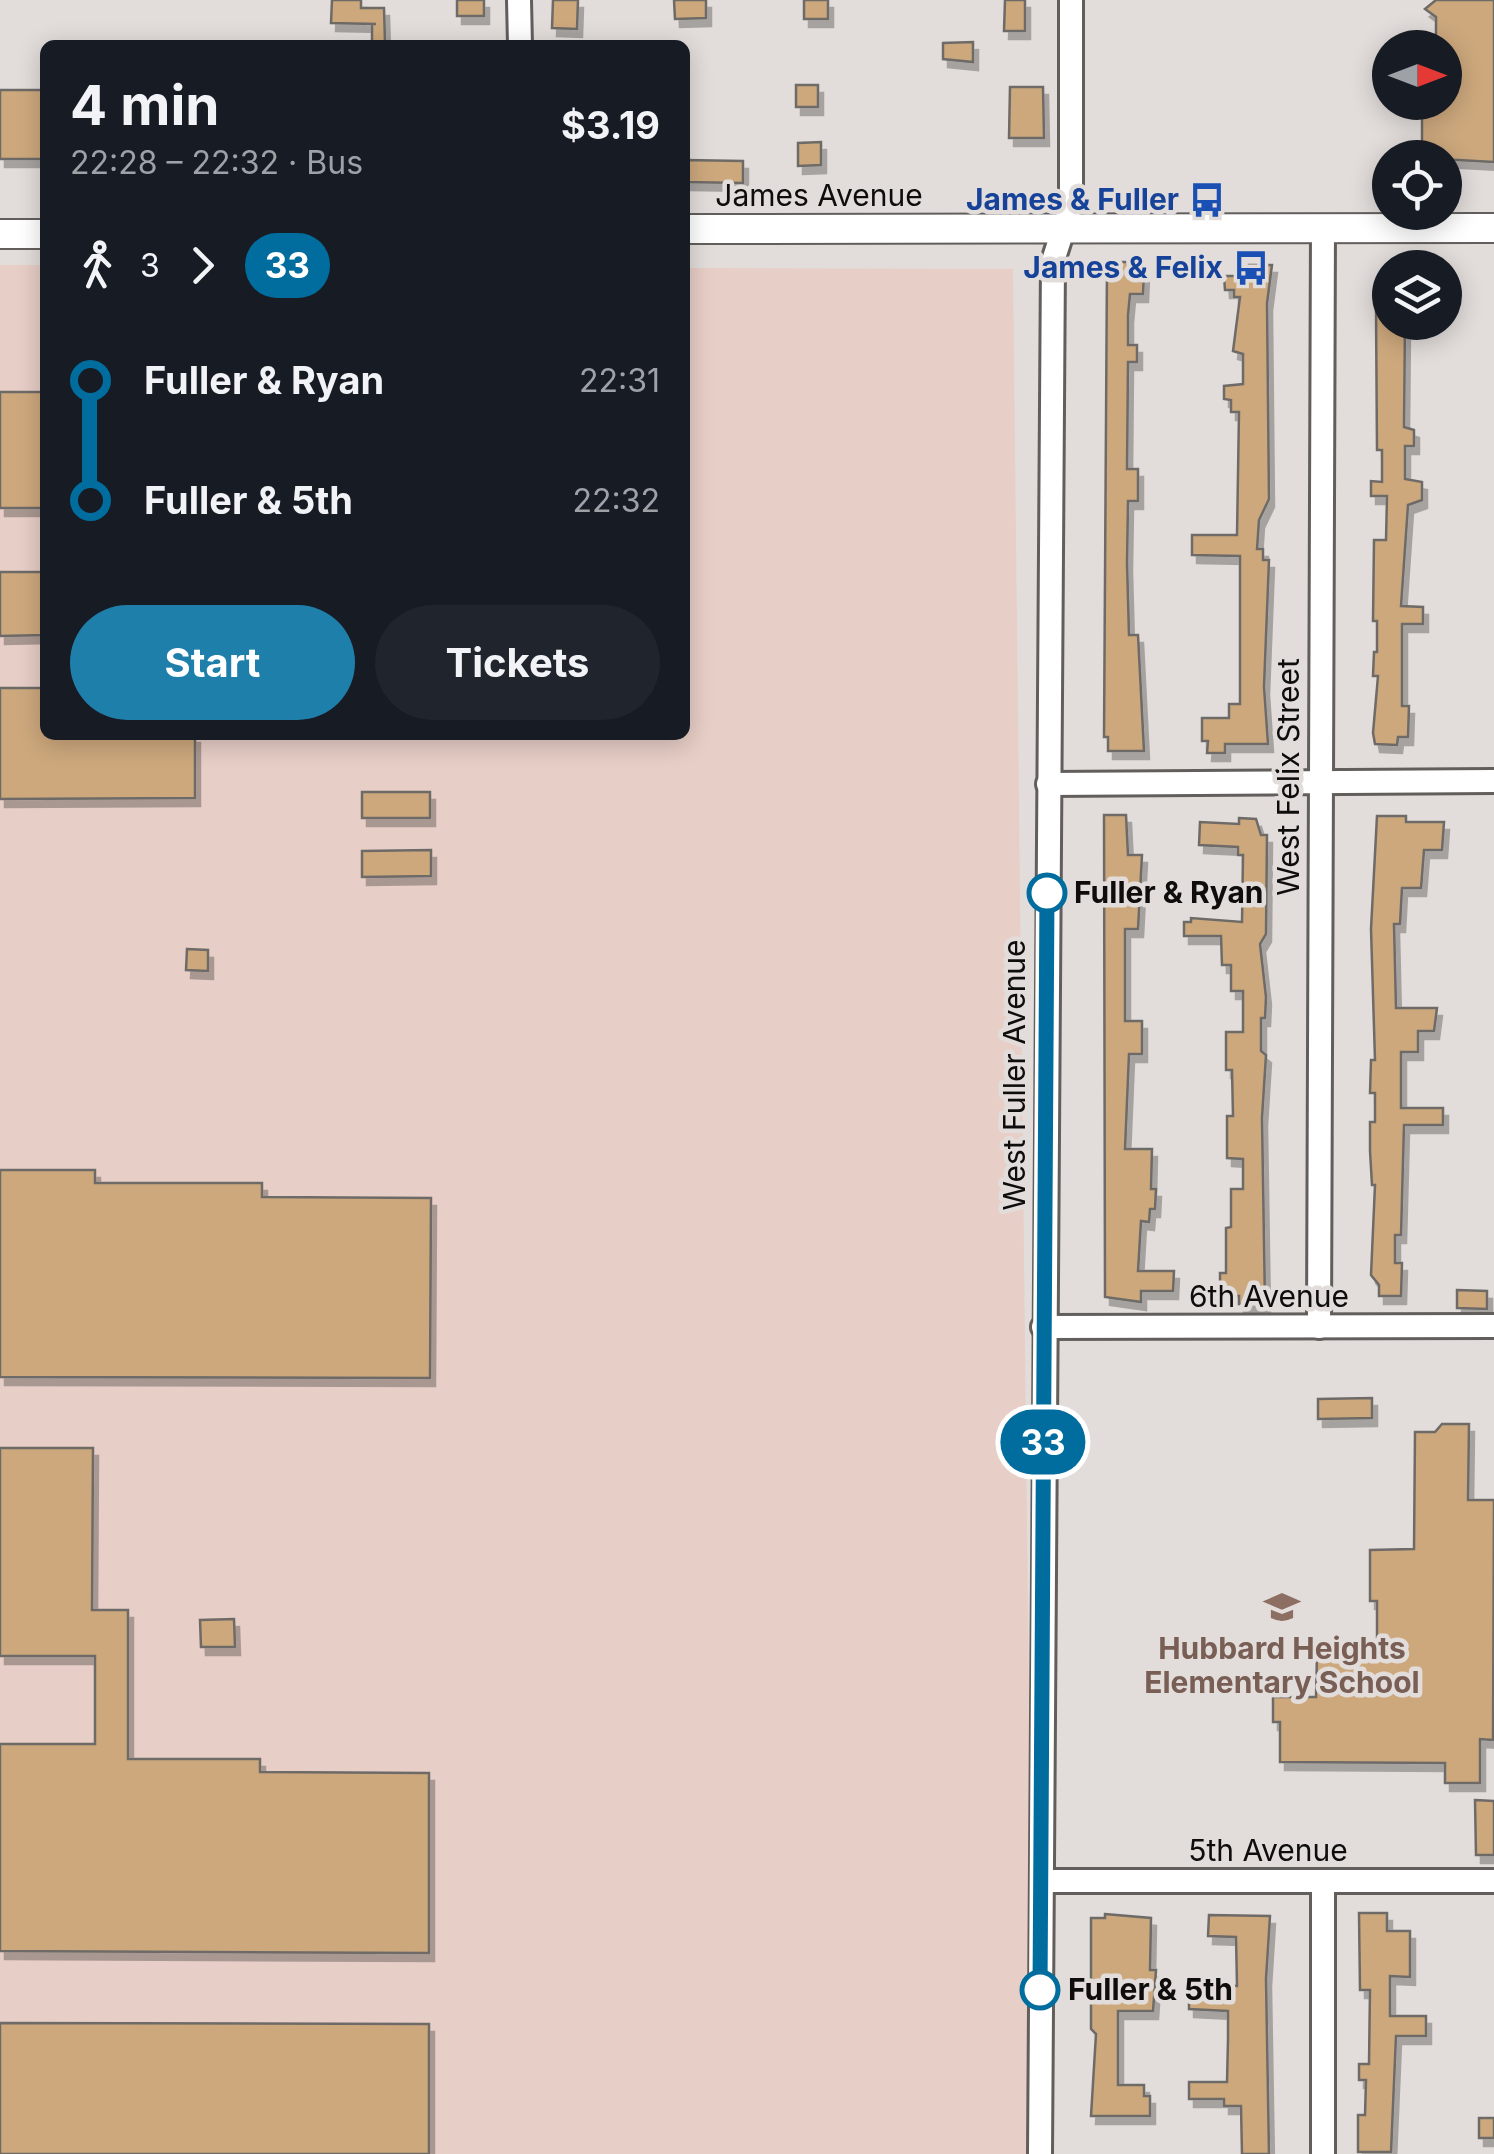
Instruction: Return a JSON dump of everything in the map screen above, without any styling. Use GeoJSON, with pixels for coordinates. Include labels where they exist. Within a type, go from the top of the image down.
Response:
{"type":"FeatureCollection","features":[{"type":"Feature","properties":{"kind":"main road","name":"James Avenue"},"geometry":{"type":"LineString","coordinates":[[690,229],[1494,228]]}},
{"type":"Feature","properties":{"kind":"main road"},"geometry":{"type":"LineString","coordinates":[[0,234],[40,234]]}},
{"type":"Feature","properties":{"kind":"street"},"geometry":{"type":"LineString","coordinates":[[519,0],[520,40]]}},
{"type":"Feature","properties":{"kind":"street","name":"West Fuller Avenue"},"geometry":{"type":"LineString","coordinates":[[1040,2154],[1053,261],[1072,205],[1071,0]]}},
{"type":"Feature","properties":{"kind":"street","name":"West Felix Street"},"geometry":{"type":"LineString","coordinates":[[1318,1327],[1323,228]]}},
{"type":"Feature","properties":{"kind":"street"},"geometry":{"type":"LineString","coordinates":[[1048,784],[1494,781]]}},
{"type":"Feature","properties":{"kind":"street","name":"6th Avenue"},"geometry":{"type":"LineString","coordinates":[[1044,1328],[1494,1326]]}},
{"type":"Feature","properties":{"kind":"street","name":"5th Avenue"},"geometry":{"type":"LineString","coordinates":[[1042,1881],[1494,1881]]}},
{"type":"Feature","properties":{"kind":"street"},"geometry":{"type":"LineString","coordinates":[[1323,1881],[1323,2154]]}},
{"type":"Feature","properties":{"kind":"shaded area"},"geometry":{"type":"Polygon","coordinates":[[[0,265],[40,265],[40,740],[690,740],[690,268],[1013,269],[1034,2154],[0,2154],[0,265]]]}},
{"type":"Feature","properties":{"kind":"building"},"geometry":{"type":"Polygon","coordinates":[[[332,0],[361,0],[361,8],[384,8],[385,40],[372,40],[372,24],[376,24],[331,23],[332,0]]]}},
{"type":"Feature","properties":{"kind":"building"},"geometry":{"type":"Polygon","coordinates":[[[457,0],[484,0],[484,16],[457,16],[457,0]]]}},
{"type":"Feature","properties":{"kind":"building"},"geometry":{"type":"Polygon","coordinates":[[[553,0],[578,0],[577,29],[552,28],[553,0]]]}},
{"type":"Feature","properties":{"kind":"building"},"geometry":{"type":"Polygon","coordinates":[[[674,0],[706,0],[706,18],[675,19],[674,0]]]}},
{"type":"Feature","properties":{"kind":"building"},"geometry":{"type":"Polygon","coordinates":[[[804,0],[828,0],[828,19],[804,19],[804,0]]]}},
{"type":"Feature","properties":{"kind":"building"},"geometry":{"type":"Polygon","coordinates":[[[1005,0],[1025,0],[1025,31],[1004,31],[1005,0]]]}},
{"type":"Feature","properties":{"kind":"building"},"geometry":{"type":"Polygon","coordinates":[[[1436,0],[1494,0],[1494,162],[1462,160],[1462,140],[1422,140],[1422,120],[1462,120],[1462,30],[1436,30],[1436,17],[1425,9],[1436,0]]]}},
{"type":"Feature","properties":{"kind":"building"},"geometry":{"type":"Polygon","coordinates":[[[973,42],[973,62],[943,59],[943,43],[973,42]]]}},
{"type":"Feature","properties":{"kind":"building"},"geometry":{"type":"Polygon","coordinates":[[[796,85],[818,85],[818,107],[796,107],[796,85]]]}},
{"type":"Feature","properties":{"kind":"building"},"geometry":{"type":"Polygon","coordinates":[[[1010,87],[1043,87],[1044,138],[1009,138],[1010,87]]]}},
{"type":"Feature","properties":{"kind":"building"},"geometry":{"type":"Polygon","coordinates":[[[0,90],[40,90],[40,159],[0,159],[0,90]]]}},
{"type":"Feature","properties":{"kind":"building"},"geometry":{"type":"Polygon","coordinates":[[[821,142],[821,165],[798,166],[798,143],[821,142]]]}},
{"type":"Feature","properties":{"kind":"building"},"geometry":{"type":"Polygon","coordinates":[[[690,160],[743,161],[743,183],[690,182],[690,160]]]}},
{"type":"Feature","properties":{"kind":"building"},"geometry":{"type":"Polygon","coordinates":[[[1107,262],[1129,262],[1128,270],[1144,271],[1143,294],[1130,294],[1128,315],[1128,345],[1137,345],[1137,362],[1128,362],[1127,469],[1138,469],[1138,501],[1128,501],[1127,563],[1129,635],[1138,635],[1144,751],[1108,751],[1108,737],[1104,737],[1107,262]]]}},
{"type":"Feature","properties":{"kind":"building"},"geometry":{"type":"Polygon","coordinates":[[[1249,265],[1272,265],[1267,303],[1269,499],[1259,520],[1257,549],[1263,549],[1263,560],[1269,560],[1264,687],[1268,744],[1225,744],[1225,753],[1207,753],[1208,741],[1202,741],[1202,718],[1229,718],[1229,704],[1240,704],[1240,556],[1192,555],[1192,535],[1237,535],[1239,412],[1231,412],[1231,400],[1224,399],[1224,386],[1243,384],[1243,354],[1233,351],[1240,297],[1234,297],[1234,290],[1225,290],[1224,276],[1249,276],[1249,265]]]}},
{"type":"Feature","properties":{"kind":"building"},"geometry":{"type":"Polygon","coordinates":[[[1376,340],[1405,340],[1404,427],[1414,430],[1414,446],[1405,446],[1405,479],[1422,482],[1422,500],[1408,505],[1401,606],[1423,607],[1423,624],[1402,624],[1402,706],[1409,706],[1408,737],[1398,737],[1397,745],[1375,744],[1373,733],[1378,676],[1373,676],[1377,652],[1377,621],[1373,621],[1374,540],[1386,540],[1387,496],[1371,496],[1371,481],[1382,482],[1382,450],[1377,450],[1376,340]]]}},
{"type":"Feature","properties":{"kind":"building"},"geometry":{"type":"Polygon","coordinates":[[[0,392],[40,392],[40,508],[0,508],[0,392]]]}},
{"type":"Feature","properties":{"kind":"building"},"geometry":{"type":"Polygon","coordinates":[[[0,572],[40,572],[40,635],[0,636],[0,572]]]}},
{"type":"Feature","properties":{"kind":"building"},"geometry":{"type":"Polygon","coordinates":[[[0,688],[40,688],[40,740],[195,740],[195,798],[0,799],[0,688]]]}},
{"type":"Feature","properties":{"kind":"building"},"geometry":{"type":"Polygon","coordinates":[[[362,792],[430,792],[430,818],[362,818],[362,792]]]}},
{"type":"Feature","properties":{"kind":"building"},"geometry":{"type":"Polygon","coordinates":[[[1104,815],[1126,815],[1128,855],[1142,855],[1138,929],[1125,929],[1125,1021],[1142,1021],[1142,1054],[1129,1054],[1125,1149],[1152,1149],[1151,1189],[1156,1189],[1155,1209],[1150,1209],[1149,1222],[1141,1221],[1138,1271],[1174,1271],[1173,1291],[1141,1291],[1141,1302],[1105,1297],[1104,815]]]}},
{"type":"Feature","properties":{"kind":"building"},"geometry":{"type":"Polygon","coordinates":[[[1377,816],[1406,816],[1406,822],[1444,822],[1442,850],[1424,850],[1421,888],[1402,888],[1400,924],[1394,924],[1396,1008],[1437,1008],[1434,1031],[1418,1031],[1418,1052],[1401,1052],[1401,1108],[1443,1108],[1443,1125],[1404,1125],[1401,1235],[1395,1235],[1395,1263],[1402,1263],[1401,1296],[1379,1296],[1379,1285],[1371,1275],[1375,1185],[1370,1122],[1375,1122],[1375,1093],[1370,1093],[1371,1060],[1375,1060],[1371,929],[1377,816]]]}},
{"type":"Feature","properties":{"kind":"building"},"geometry":{"type":"Polygon","coordinates":[[[1239,818],[1256,819],[1261,835],[1267,835],[1266,934],[1260,944],[1266,997],[1265,1018],[1261,1018],[1261,1051],[1266,1055],[1262,1118],[1265,1304],[1239,1304],[1239,1296],[1220,1296],[1220,1273],[1226,1273],[1226,1228],[1231,1227],[1231,1189],[1243,1189],[1243,1159],[1227,1158],[1227,1116],[1233,1116],[1232,1070],[1226,1070],[1226,1032],[1243,1032],[1243,991],[1231,991],[1231,965],[1222,965],[1221,936],[1184,936],[1184,922],[1191,922],[1191,918],[1242,922],[1243,855],[1238,855],[1238,847],[1199,845],[1200,822],[1239,824],[1239,818]]]}},
{"type":"Feature","properties":{"kind":"building"},"geometry":{"type":"Polygon","coordinates":[[[431,850],[431,876],[362,877],[362,851],[431,850]]]}},
{"type":"Feature","properties":{"kind":"building"},"geometry":{"type":"Polygon","coordinates":[[[187,949],[208,950],[208,971],[186,970],[187,949]]]}},
{"type":"Feature","properties":{"kind":"building"},"geometry":{"type":"Polygon","coordinates":[[[0,1170],[95,1170],[95,1183],[262,1183],[262,1197],[431,1198],[430,1378],[0,1377],[0,1170]]]}},
{"type":"Feature","properties":{"kind":"building"},"geometry":{"type":"Polygon","coordinates":[[[1457,1290],[1487,1291],[1487,1309],[1457,1308],[1457,1290]]]}},
{"type":"Feature","properties":{"kind":"building"},"geometry":{"type":"Polygon","coordinates":[[[1372,1398],[1372,1418],[1318,1419],[1318,1399],[1372,1398]]]}},
{"type":"Feature","properties":{"kind":"building"},"geometry":{"type":"Polygon","coordinates":[[[1442,1424],[1469,1424],[1468,1500],[1494,1500],[1493,1740],[1480,1739],[1480,1783],[1445,1783],[1445,1763],[1280,1762],[1280,1722],[1273,1722],[1273,1697],[1316,1697],[1317,1654],[1377,1654],[1377,1601],[1370,1601],[1370,1550],[1414,1549],[1415,1432],[1435,1432],[1442,1424]]]}},
{"type":"Feature","properties":{"kind":"building"},"geometry":{"type":"Polygon","coordinates":[[[0,1448],[93,1448],[92,1610],[128,1610],[128,1759],[260,1759],[260,1772],[429,1773],[429,1953],[0,1951],[0,1744],[95,1744],[95,1656],[0,1656],[0,1448]]]}},
{"type":"Feature","properties":{"kind":"building"},"geometry":{"type":"Polygon","coordinates":[[[234,1619],[235,1647],[201,1647],[200,1620],[234,1619]]]}},
{"type":"Feature","properties":{"kind":"building"},"geometry":{"type":"Polygon","coordinates":[[[1475,1800],[1494,1801],[1494,1855],[1476,1855],[1475,1800]]]}},
{"type":"Feature","properties":{"kind":"building"},"geometry":{"type":"Polygon","coordinates":[[[1359,1913],[1387,1913],[1387,1931],[1410,1931],[1410,1977],[1390,1976],[1390,2016],[1426,2016],[1426,2036],[1396,2036],[1391,2152],[1358,2152],[1358,2115],[1365,2115],[1366,2080],[1359,2080],[1359,2064],[1369,2064],[1370,1990],[1360,1990],[1359,1913]]]}},
{"type":"Feature","properties":{"kind":"building"},"geometry":{"type":"Polygon","coordinates":[[[1105,1914],[1151,1918],[1150,1970],[1156,1970],[1153,2011],[1118,2011],[1118,2085],[1144,2085],[1144,2096],[1150,2096],[1150,2116],[1091,2116],[1096,2034],[1091,2029],[1091,1918],[1105,1918],[1105,1914]]]}},
{"type":"Feature","properties":{"kind":"building"},"geometry":{"type":"Polygon","coordinates":[[[1209,1915],[1270,1916],[1266,1979],[1269,2154],[1242,2154],[1241,2106],[1224,2106],[1224,2099],[1189,2099],[1189,2082],[1227,2082],[1228,2011],[1189,2009],[1189,1994],[1201,1994],[1201,1984],[1237,1986],[1236,1937],[1208,1936],[1209,1915]]]}},
{"type":"Feature","properties":{"kind":"building"},"geometry":{"type":"Polygon","coordinates":[[[0,2023],[429,2024],[429,2154],[0,2154],[0,2023]]]}},
{"type":"Feature","properties":{"kind":"building"},"geometry":{"type":"Polygon","coordinates":[[[1479,2118],[1494,2118],[1494,2138],[1479,2138],[1479,2118]]]}},
{"type":"Feature","properties":{"kind":"bus line","name":"33"},"geometry":{"type":"LineString","coordinates":[[1040,1990],[1047,893]]}},
{"type":"Feature","properties":{"kind":"place","name":"James & Fuller"},"geometry":{"type":"Point","coordinates":[1207,200]}},
{"type":"Feature","properties":{"kind":"place","name":"James & Felix"},"geometry":{"type":"Point","coordinates":[1251,268]}},
{"type":"Feature","properties":{"kind":"place","name":"Fuller & Ryan"},"geometry":{"type":"Point","coordinates":[1047,893]}},
{"type":"Feature","properties":{"kind":"place","name":"Hubbard Heights Elementary School"},"geometry":{"type":"Point","coordinates":[1282,1607]}},
{"type":"Feature","properties":{"kind":"place","name":"Fuller & 5th"},"geometry":{"type":"Point","coordinates":[1040,1990]}}]}
